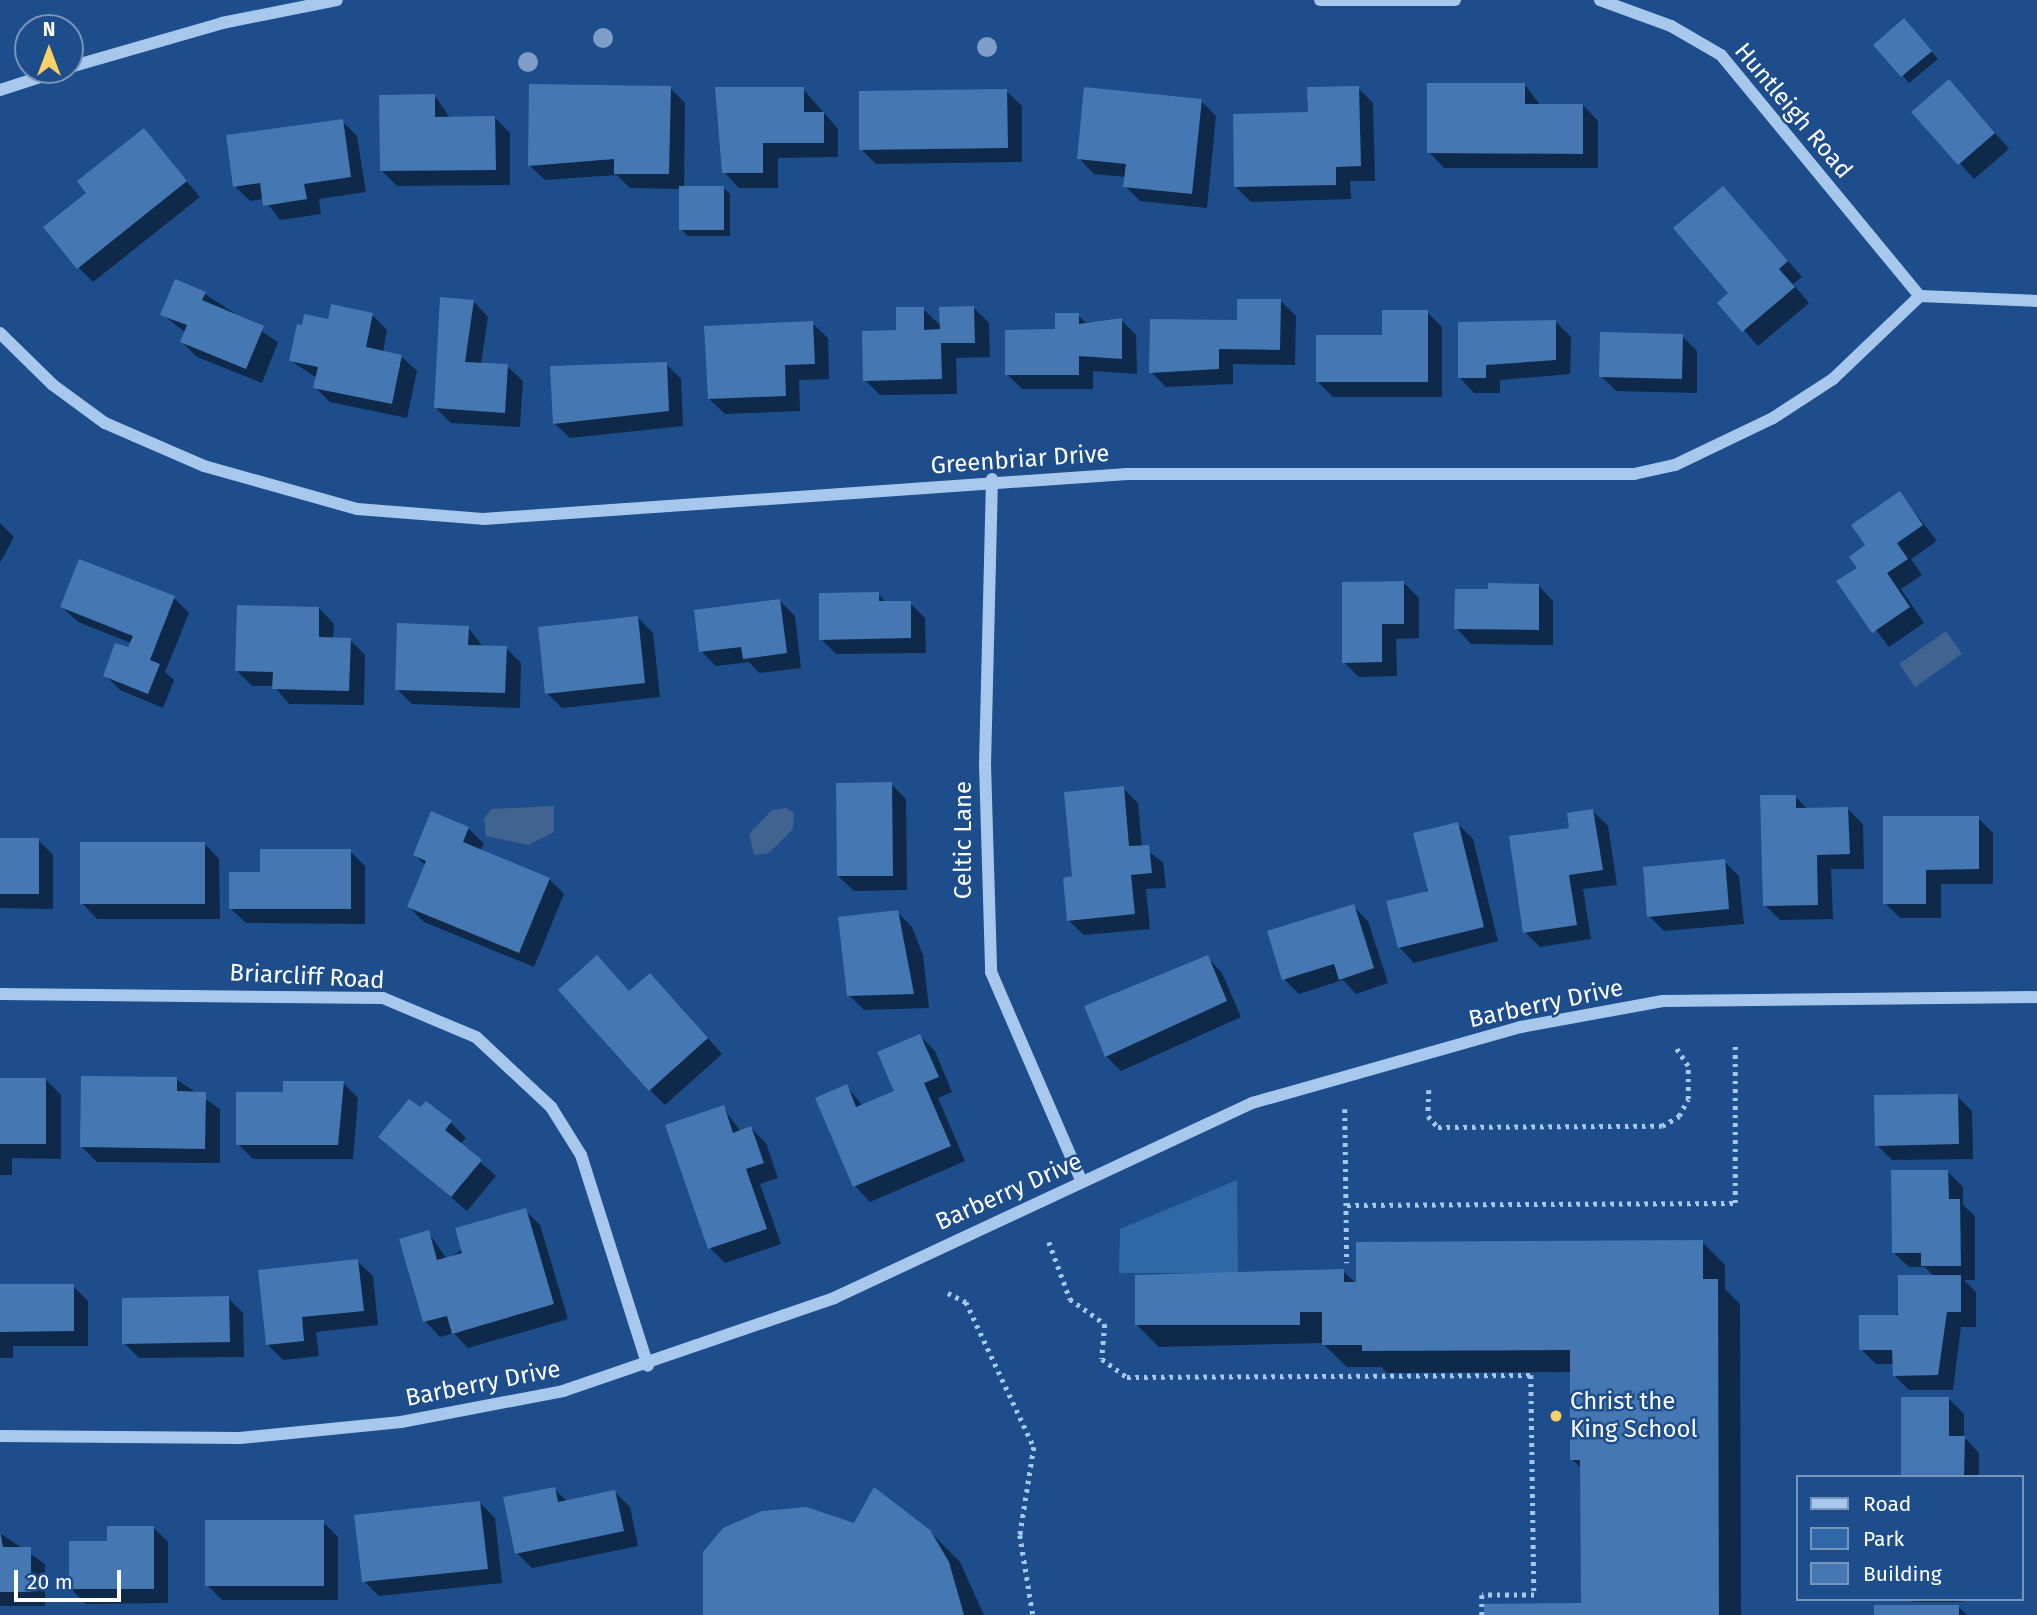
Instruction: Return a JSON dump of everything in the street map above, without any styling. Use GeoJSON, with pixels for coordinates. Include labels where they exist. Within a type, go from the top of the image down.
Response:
{"type":"FeatureCollection","features":[{"type":"Feature","properties":{"kind":"street"},"geometry":{"type":"LineString","coordinates":[[84,63],[222,23],[337,0]]}},
{"type":"Feature","properties":{"kind":"street"},"geometry":{"type":"LineString","coordinates":[[1320,0],[1455,0]]}},
{"type":"Feature","properties":{"kind":"street","name":"Huntleigh Road"},"geometry":{"type":"LineString","coordinates":[[1600,0],[1658,21],[1721,55],[1920,296]]}},
{"type":"Feature","properties":{"kind":"street"},"geometry":{"type":"LineString","coordinates":[[0,90],[19,84]]}},
{"type":"Feature","properties":{"kind":"street"},"geometry":{"type":"LineString","coordinates":[[1920,296],[2037,302]]}},
{"type":"Feature","properties":{"kind":"street","name":"Greenbriar Drive"},"geometry":{"type":"LineString","coordinates":[[0,332],[53,385],[105,424],[266,488],[357,509],[483,519],[601,514],[992,480],[1634,474],[1675,465],[1773,418],[1833,379],[1920,296]]}},
{"type":"Feature","properties":{"kind":"street","name":"Celtic Lane"},"geometry":{"type":"LineString","coordinates":[[992,480],[985,764],[991,972],[1082,1182]]}},
{"type":"Feature","properties":{"kind":"street","name":"Briarcliff Road"},"geometry":{"type":"LineString","coordinates":[[0,995],[383,998],[476,1037],[551,1107],[581,1155],[648,1366]]}},
{"type":"Feature","properties":{"kind":"street","name":"Barberry Drive"},"geometry":{"type":"LineString","coordinates":[[0,1436],[240,1438],[401,1422],[563,1391],[648,1366],[834,1298],[1252,1103],[1521,1027],[1664,1001],[2037,997]]}},
{"type":"Feature","properties":{"kind":"path"},"geometry":{"type":"LineString","coordinates":[[1347,1205],[1735,1203],[1735,1045]]}},
{"type":"Feature","properties":{"kind":"path"},"geometry":{"type":"LineString","coordinates":[[1429,1090],[1425,1104],[1438,1127],[1662,1126],[1679,1116],[1689,1099],[1688,1066],[1676,1048]]}},
{"type":"Feature","properties":{"kind":"path"},"geometry":{"type":"LineString","coordinates":[[1345,1108],[1347,1264]]}},
{"type":"Feature","properties":{"kind":"path"},"geometry":{"type":"LineString","coordinates":[[1049,1242],[1070,1299],[1105,1324],[1102,1359],[1127,1377],[1531,1375],[1534,1595],[1482,1595],[1482,1615]]}},
{"type":"Feature","properties":{"kind":"path"},"geometry":{"type":"LineString","coordinates":[[948,1293],[966,1302],[1034,1447],[1020,1535],[1033,1615]]}},
{"type":"Feature","properties":{"kind":"green space"},"geometry":{"type":"Polygon","coordinates":[[[1237,1180],[1238,1273],[1119,1273],[1120,1229],[1237,1180]]]}},
{"type":"Feature","properties":{"kind":"shaded area"},"geometry":{"type":"Polygon","coordinates":[[[1946,631],[1962,654],[1915,687],[1899,664],[1946,631]]]}},
{"type":"Feature","properties":{"kind":"shaded area"},"geometry":{"type":"Polygon","coordinates":[[[554,806],[554,832],[528,845],[486,836],[484,819],[491,809],[554,806]]]}},
{"type":"Feature","properties":{"kind":"shaded area"},"geometry":{"type":"Polygon","coordinates":[[[786,808],[794,813],[793,829],[769,853],[754,855],[749,834],[772,810],[786,808]]]}},
{"type":"Feature","properties":{"kind":"building"},"geometry":{"type":"Polygon","coordinates":[[[1904,18],[1932,51],[1901,77],[1873,45],[1904,18]]]}},
{"type":"Feature","properties":{"kind":"building"},"geometry":{"type":"Polygon","coordinates":[[[1949,79],[1995,133],[1958,165],[1911,112],[1949,79]]]}},
{"type":"Feature","properties":{"kind":"building"},"geometry":{"type":"Polygon","coordinates":[[[1427,83],[1525,83],[1525,104],[1583,104],[1583,154],[1427,153],[1427,83]]]}},
{"type":"Feature","properties":{"kind":"building"},"geometry":{"type":"Polygon","coordinates":[[[529,84],[671,86],[669,174],[614,174],[614,159],[528,166],[529,84]]]}},
{"type":"Feature","properties":{"kind":"building"},"geometry":{"type":"Polygon","coordinates":[[[1359,86],[1361,166],[1336,167],[1336,185],[1234,187],[1233,114],[1308,112],[1307,87],[1359,86]]]}},
{"type":"Feature","properties":{"kind":"building"},"geometry":{"type":"Polygon","coordinates":[[[715,87],[804,87],[804,112],[824,112],[824,143],[763,143],[763,173],[722,173],[715,87]]]}},
{"type":"Feature","properties":{"kind":"building"},"geometry":{"type":"Polygon","coordinates":[[[1084,87],[1202,99],[1192,194],[1123,187],[1126,164],[1077,159],[1084,87]]]}},
{"type":"Feature","properties":{"kind":"building"},"geometry":{"type":"Polygon","coordinates":[[[1007,89],[1008,148],[859,150],[859,91],[1007,89]]]}},
{"type":"Feature","properties":{"kind":"building"},"geometry":{"type":"Polygon","coordinates":[[[435,94],[435,117],[495,116],[496,170],[380,171],[379,95],[435,94]]]}},
{"type":"Feature","properties":{"kind":"building"},"geometry":{"type":"Polygon","coordinates":[[[343,119],[351,177],[304,184],[307,199],[263,206],[260,183],[233,187],[226,135],[343,119]]]}},
{"type":"Feature","properties":{"kind":"building"},"geometry":{"type":"Polygon","coordinates":[[[144,128],[187,181],[77,269],[43,227],[86,193],[77,181],[144,128]]]}},
{"type":"Feature","properties":{"kind":"building"},"geometry":{"type":"Polygon","coordinates":[[[679,186],[724,186],[724,230],[679,230],[679,186]]]}},
{"type":"Feature","properties":{"kind":"building"},"geometry":{"type":"Polygon","coordinates":[[[1723,186],[1788,261],[1779,269],[1795,287],[1742,332],[1717,303],[1728,293],[1673,228],[1723,186]]]}},
{"type":"Feature","properties":{"kind":"building"},"geometry":{"type":"Polygon","coordinates":[[[175,279],[206,292],[202,300],[264,326],[246,369],[180,342],[187,325],[160,315],[175,279]]]}},
{"type":"Feature","properties":{"kind":"building"},"geometry":{"type":"Polygon","coordinates":[[[440,297],[474,300],[465,362],[508,364],[505,413],[434,408],[440,297]]]}},
{"type":"Feature","properties":{"kind":"building"},"geometry":{"type":"Polygon","coordinates":[[[1237,299],[1281,299],[1280,350],[1219,349],[1219,369],[1149,373],[1150,319],[1237,320],[1237,299]]]}},
{"type":"Feature","properties":{"kind":"building"},"geometry":{"type":"Polygon","coordinates":[[[331,304],[373,313],[366,347],[402,355],[392,404],[313,388],[318,367],[289,361],[297,324],[302,325],[304,314],[328,319],[331,304]]]}},
{"type":"Feature","properties":{"kind":"building"},"geometry":{"type":"Polygon","coordinates":[[[974,306],[975,343],[941,343],[942,379],[863,381],[862,331],[896,330],[896,307],[924,307],[924,330],[940,329],[939,307],[974,306]]]}},
{"type":"Feature","properties":{"kind":"building"},"geometry":{"type":"Polygon","coordinates":[[[1382,310],[1428,310],[1428,382],[1316,382],[1316,335],[1382,335],[1382,310]]]}},
{"type":"Feature","properties":{"kind":"building"},"geometry":{"type":"Polygon","coordinates":[[[1055,313],[1079,313],[1079,324],[1122,318],[1122,359],[1079,356],[1079,375],[1005,375],[1005,330],[1055,329],[1055,313]]]}},
{"type":"Feature","properties":{"kind":"building"},"geometry":{"type":"Polygon","coordinates":[[[1556,320],[1556,360],[1486,365],[1486,378],[1458,378],[1458,322],[1556,320]]]}},
{"type":"Feature","properties":{"kind":"building"},"geometry":{"type":"Polygon","coordinates":[[[813,321],[815,364],[785,365],[786,396],[708,399],[704,326],[813,321]]]}},
{"type":"Feature","properties":{"kind":"building"},"geometry":{"type":"Polygon","coordinates":[[[1600,332],[1683,334],[1682,379],[1599,377],[1600,332]]]}},
{"type":"Feature","properties":{"kind":"building"},"geometry":{"type":"Polygon","coordinates":[[[667,362],[669,411],[553,424],[550,366],[667,362]]]}},
{"type":"Feature","properties":{"kind":"building"},"geometry":{"type":"Polygon","coordinates":[[[1900,491],[1923,525],[1897,543],[1908,559],[1887,573],[1910,607],[1872,633],[1836,581],[1857,568],[1849,557],[1865,545],[1851,525],[1900,491]]]}},
{"type":"Feature","properties":{"kind":"building"},"geometry":{"type":"Polygon","coordinates":[[[79,559],[175,596],[150,660],[160,664],[148,694],[103,676],[115,643],[128,647],[133,636],[60,607],[79,559]]]}},
{"type":"Feature","properties":{"kind":"building"},"geometry":{"type":"Polygon","coordinates":[[[1404,581],[1404,624],[1382,624],[1382,662],[1342,663],[1342,582],[1404,581]]]}},
{"type":"Feature","properties":{"kind":"building"},"geometry":{"type":"Polygon","coordinates":[[[1488,583],[1539,584],[1539,630],[1454,629],[1455,589],[1488,589],[1488,583]]]}},
{"type":"Feature","properties":{"kind":"building"},"geometry":{"type":"Polygon","coordinates":[[[879,592],[879,601],[911,601],[911,638],[819,640],[819,593],[879,592]]]}},
{"type":"Feature","properties":{"kind":"building"},"geometry":{"type":"Polygon","coordinates":[[[780,599],[787,653],[743,659],[741,647],[699,652],[694,610],[780,599]]]}},
{"type":"Feature","properties":{"kind":"building"},"geometry":{"type":"Polygon","coordinates":[[[237,605],[319,607],[319,637],[351,638],[349,691],[272,689],[273,672],[235,671],[237,605]]]}},
{"type":"Feature","properties":{"kind":"building"},"geometry":{"type":"Polygon","coordinates":[[[638,616],[645,683],[545,694],[538,627],[638,616]]]}},
{"type":"Feature","properties":{"kind":"building"},"geometry":{"type":"Polygon","coordinates":[[[397,623],[469,626],[468,645],[507,646],[505,693],[395,690],[397,623]]]}},
{"type":"Feature","properties":{"kind":"building"},"geometry":{"type":"Polygon","coordinates":[[[892,782],[893,876],[837,876],[836,783],[892,782]]]}},
{"type":"Feature","properties":{"kind":"building"},"geometry":{"type":"Polygon","coordinates":[[[1124,786],[1129,846],[1149,845],[1152,873],[1131,875],[1135,914],[1067,921],[1063,878],[1072,876],[1064,792],[1124,786]]]}},
{"type":"Feature","properties":{"kind":"building"},"geometry":{"type":"Polygon","coordinates":[[[1760,795],[1796,795],[1796,808],[1848,807],[1850,854],[1817,855],[1818,905],[1763,906],[1760,795]]]}},
{"type":"Feature","properties":{"kind":"building"},"geometry":{"type":"Polygon","coordinates":[[[1593,809],[1603,870],[1569,875],[1577,925],[1523,933],[1509,836],[1569,828],[1567,813],[1593,809]]]}},
{"type":"Feature","properties":{"kind":"building"},"geometry":{"type":"Polygon","coordinates":[[[431,811],[469,827],[463,842],[550,878],[519,953],[407,907],[426,861],[413,855],[431,811]]]}},
{"type":"Feature","properties":{"kind":"building"},"geometry":{"type":"Polygon","coordinates":[[[1883,816],[1979,816],[1979,869],[1926,870],[1926,904],[1883,904],[1883,816]]]}},
{"type":"Feature","properties":{"kind":"building"},"geometry":{"type":"Polygon","coordinates":[[[1458,822],[1484,927],[1398,948],[1386,901],[1428,891],[1413,833],[1458,822]]]}},
{"type":"Feature","properties":{"kind":"building"},"geometry":{"type":"Polygon","coordinates":[[[0,838],[39,838],[39,894],[0,894],[0,838]]]}},
{"type":"Feature","properties":{"kind":"building"},"geometry":{"type":"Polygon","coordinates":[[[80,842],[205,842],[205,904],[80,904],[80,842]]]}},
{"type":"Feature","properties":{"kind":"building"},"geometry":{"type":"Polygon","coordinates":[[[260,849],[351,849],[351,909],[229,909],[229,872],[260,872],[260,849]]]}},
{"type":"Feature","properties":{"kind":"building"},"geometry":{"type":"Polygon","coordinates":[[[1725,859],[1729,909],[1647,917],[1643,867],[1725,859]]]}},
{"type":"Feature","properties":{"kind":"building"},"geometry":{"type":"Polygon","coordinates":[[[1354,904],[1374,968],[1339,980],[1334,964],[1282,980],[1267,931],[1354,904]]]}},
{"type":"Feature","properties":{"kind":"building"},"geometry":{"type":"Polygon","coordinates":[[[898,910],[914,994],[847,996],[838,917],[898,910]]]}},
{"type":"Feature","properties":{"kind":"building"},"geometry":{"type":"Polygon","coordinates":[[[597,955],[629,991],[650,973],[708,1038],[649,1091],[558,990],[597,955]]]}},
{"type":"Feature","properties":{"kind":"building"},"geometry":{"type":"Polygon","coordinates":[[[1208,955],[1227,1001],[1105,1057],[1084,1006],[1208,955]]]}},
{"type":"Feature","properties":{"kind":"building"},"geometry":{"type":"Polygon","coordinates":[[[920,1034],[939,1077],[924,1083],[951,1146],[853,1187],[815,1098],[847,1084],[856,1107],[894,1091],[877,1052],[920,1034]]]}},
{"type":"Feature","properties":{"kind":"building"},"geometry":{"type":"Polygon","coordinates":[[[81,1076],[177,1077],[177,1091],[206,1092],[205,1149],[80,1147],[81,1076]]]}},
{"type":"Feature","properties":{"kind":"building"},"geometry":{"type":"Polygon","coordinates":[[[0,1078],[46,1078],[46,1144],[0,1144],[0,1078]]]}},
{"type":"Feature","properties":{"kind":"building"},"geometry":{"type":"Polygon","coordinates":[[[283,1081],[344,1081],[338,1145],[236,1145],[236,1092],[283,1092],[283,1081]]]}},
{"type":"Feature","properties":{"kind":"building"},"geometry":{"type":"Polygon","coordinates":[[[1958,1094],[1959,1144],[1875,1146],[1874,1095],[1958,1094]]]}},
{"type":"Feature","properties":{"kind":"building"},"geometry":{"type":"Polygon","coordinates":[[[409,1099],[420,1107],[426,1101],[452,1121],[445,1130],[482,1160],[451,1197],[378,1137],[409,1099]]]}},
{"type":"Feature","properties":{"kind":"building"},"geometry":{"type":"Polygon","coordinates":[[[724,1105],[733,1133],[751,1126],[764,1163],[746,1169],[767,1229],[708,1249],[665,1125],[724,1105]]]}},
{"type":"Feature","properties":{"kind":"building"},"geometry":{"type":"Polygon","coordinates":[[[1891,1170],[1948,1170],[1949,1199],[1960,1199],[1961,1266],[1921,1266],[1921,1253],[1892,1253],[1891,1170]]]}},
{"type":"Feature","properties":{"kind":"building"},"geometry":{"type":"Polygon","coordinates":[[[526,1208],[554,1304],[452,1334],[447,1316],[423,1322],[399,1239],[429,1230],[437,1260],[462,1253],[455,1228],[526,1208]]]}},
{"type":"Feature","properties":{"kind":"building"},"geometry":{"type":"Polygon","coordinates":[[[1703,1240],[1703,1279],[1718,1279],[1719,1615],[1484,1615],[1484,1604],[1581,1603],[1580,1460],[1570,1460],[1570,1350],[1362,1351],[1362,1345],[1322,1345],[1322,1312],[1300,1312],[1300,1325],[1135,1325],[1135,1275],[1344,1269],[1344,1282],[1356,1282],[1356,1242],[1703,1240]]]}},
{"type":"Feature","properties":{"kind":"building"},"geometry":{"type":"Polygon","coordinates":[[[358,1259],[364,1311],[302,1317],[304,1341],[266,1345],[258,1270],[358,1259]]]}},
{"type":"Feature","properties":{"kind":"building"},"geometry":{"type":"Polygon","coordinates":[[[1898,1275],[1961,1275],[1961,1312],[1947,1312],[1938,1375],[1893,1376],[1892,1350],[1859,1350],[1859,1315],[1898,1315],[1898,1275]]]}},
{"type":"Feature","properties":{"kind":"building"},"geometry":{"type":"Polygon","coordinates":[[[0,1284],[74,1284],[74,1331],[0,1332],[0,1284]]]}},
{"type":"Feature","properties":{"kind":"building"},"geometry":{"type":"Polygon","coordinates":[[[229,1296],[230,1342],[122,1344],[122,1298],[229,1296]]]}},
{"type":"Feature","properties":{"kind":"building"},"geometry":{"type":"Polygon","coordinates":[[[1901,1397],[1949,1397],[1949,1436],[1965,1436],[1964,1475],[1901,1475],[1901,1397]]]}},
{"type":"Feature","properties":{"kind":"building"},"geometry":{"type":"Polygon","coordinates":[[[555,1487],[558,1502],[615,1490],[624,1531],[515,1554],[503,1497],[555,1487]]]}},
{"type":"Feature","properties":{"kind":"building"},"geometry":{"type":"Polygon","coordinates":[[[874,1487],[930,1530],[949,1562],[964,1615],[703,1615],[703,1552],[723,1528],[762,1511],[806,1507],[854,1523],[874,1487]]]}},
{"type":"Feature","properties":{"kind":"building"},"geometry":{"type":"Polygon","coordinates":[[[480,1501],[488,1569],[362,1582],[354,1515],[480,1501]]]}},
{"type":"Feature","properties":{"kind":"building"},"geometry":{"type":"Polygon","coordinates":[[[205,1520],[324,1520],[324,1586],[205,1586],[205,1520]]]}},
{"type":"Feature","properties":{"kind":"building"},"geometry":{"type":"Polygon","coordinates":[[[107,1526],[154,1526],[154,1589],[69,1589],[69,1541],[107,1541],[107,1526]]]}},
{"type":"Feature","properties":{"kind":"building"},"geometry":{"type":"Polygon","coordinates":[[[0,1531],[3,1547],[31,1547],[31,1592],[0,1592],[0,1531]]]}},
{"type":"Feature","properties":{"kind":"building"},"geometry":{"type":"Polygon","coordinates":[[[1874,1605],[1959,1605],[1959,1615],[1874,1615],[1874,1605]]]}},
{"type":"Feature","properties":{"kind":"place","name":"Christ the King School"},"geometry":{"type":"Point","coordinates":[1556,1416]}}]}
